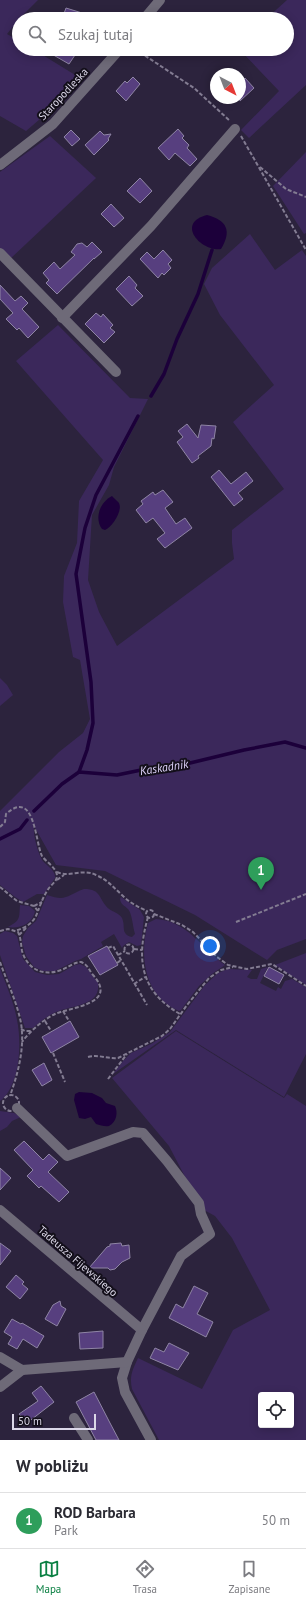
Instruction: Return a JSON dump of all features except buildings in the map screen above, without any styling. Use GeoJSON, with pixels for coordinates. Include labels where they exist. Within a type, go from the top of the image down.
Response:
{"type":"FeatureCollection","features":[{"type":"Feature","properties":{"kind":"street"},"geometry":{"type":"LineString","coordinates":[[150,12],[160,0]]}},
{"type":"Feature","properties":{"kind":"street","name":"Staropodleska"},"geometry":{"type":"LineString","coordinates":[[0,165],[53,124],[114,56]]}},
{"type":"Feature","properties":{"kind":"street"},"geometry":{"type":"LineString","coordinates":[[62,318],[151,226],[235,129]]}},
{"type":"Feature","properties":{"kind":"street"},"geometry":{"type":"LineString","coordinates":[[0,253],[116,372]]}},
{"type":"Feature","properties":{"kind":"street"},"geometry":{"type":"LineString","coordinates":[[17,1108],[67,1156],[133,1132],[144,1133],[199,1202],[201,1214],[210,1234],[181,1256],[126,1362],[122,1378],[125,1392],[151,1440]]}},
{"type":"Feature","properties":{"kind":"street","name":"Tadeusza Fijewskiego"},"geometry":{"type":"LineString","coordinates":[[0,1210],[142,1330]]}},
{"type":"Feature","properties":{"kind":"street"},"geometry":{"type":"LineString","coordinates":[[0,1358],[22,1370],[126,1362]]}},
{"type":"Feature","properties":{"kind":"street"},"geometry":{"type":"LineString","coordinates":[[0,1387],[22,1370]]}},
{"type":"Feature","properties":{"kind":"street"},"geometry":{"type":"LineString","coordinates":[[74,1418],[88,1440]]}},
{"type":"Feature","properties":{"kind":"path"},"geometry":{"type":"LineString","coordinates":[[259,166],[286,189],[306,197]]}},
{"type":"Feature","properties":{"kind":"path"},"geometry":{"type":"LineString","coordinates":[[0,827],[4,825],[6,814],[10,810],[19,808],[28,812],[35,825],[42,855],[56,871],[64,875]]}},
{"type":"Feature","properties":{"kind":"path"},"geometry":{"type":"LineString","coordinates":[[56,871],[56,881]]}},
{"type":"Feature","properties":{"kind":"path"},"geometry":{"type":"LineString","coordinates":[[20,935],[35,919],[47,891],[56,881],[64,875],[81,872],[94,874],[108,881],[128,901],[147,911],[152,910],[154,914],[188,928],[217,958],[228,965],[247,969],[272,964],[306,986]]}},
{"type":"Feature","properties":{"kind":"path"},"geometry":{"type":"LineString","coordinates":[[0,887],[17,901],[34,906],[38,911]]}},
{"type":"Feature","properties":{"kind":"path"},"geometry":{"type":"LineString","coordinates":[[236,922],[306,894]]}},
{"type":"Feature","properties":{"kind":"path"},"geometry":{"type":"LineString","coordinates":[[34,906],[42,902]]}},
{"type":"Feature","properties":{"kind":"path"},"geometry":{"type":"LineString","coordinates":[[147,911],[146,913],[148,917],[142,950],[142,962],[146,977],[152,990],[164,1004],[180,1014]]}},
{"type":"Feature","properties":{"kind":"path"},"geometry":{"type":"LineString","coordinates":[[148,917],[153,917],[154,914]]}},
{"type":"Feature","properties":{"kind":"path"},"geometry":{"type":"LineString","coordinates":[[15,931],[28,926]]}},
{"type":"Feature","properties":{"kind":"path"},"geometry":{"type":"LineString","coordinates":[[0,931],[8,929],[15,931],[20,935],[25,957],[29,964],[36,970],[55,972],[63,970],[75,963],[81,962],[86,964],[98,980],[100,991],[96,999],[81,1007],[63,1011],[45,1021],[33,1030],[22,1042]]}},
{"type":"Feature","properties":{"kind":"path"},"geometry":{"type":"LineString","coordinates":[[118,955],[125,951],[125,947],[127,945],[132,946],[134,949],[142,950]]}},
{"type":"Feature","properties":{"kind":"path"},"geometry":{"type":"LineString","coordinates":[[108,948],[113,946],[147,1005]]}},
{"type":"Feature","properties":{"kind":"path"},"geometry":{"type":"LineString","coordinates":[[125,951],[128,954],[134,949]]}},
{"type":"Feature","properties":{"kind":"path"},"geometry":{"type":"LineString","coordinates":[[117,963],[121,960]]}},
{"type":"Feature","properties":{"kind":"path"},"geometry":{"type":"LineString","coordinates":[[0,962],[17,1009],[22,1042],[17,1076],[10,1096]]}},
{"type":"Feature","properties":{"kind":"path"},"geometry":{"type":"LineString","coordinates":[[88,1057],[95,1055],[113,1058],[127,1054],[162,1036],[170,1029],[209,978],[221,970],[234,967]]}},
{"type":"Feature","properties":{"kind":"path"},"geometry":{"type":"LineString","coordinates":[[134,984],[146,977]]}},
{"type":"Feature","properties":{"kind":"path"},"geometry":{"type":"LineString","coordinates":[[63,1011],[69,1022]]}},
{"type":"Feature","properties":{"kind":"path"},"geometry":{"type":"LineString","coordinates":[[45,1021],[51,1032]]}},
{"type":"Feature","properties":{"kind":"path"},"geometry":{"type":"LineString","coordinates":[[21,1029],[25,1031],[33,1030]]}},
{"type":"Feature","properties":{"kind":"path"},"geometry":{"type":"LineString","coordinates":[[53,1053],[65,1082]]}},
{"type":"Feature","properties":{"kind":"path"},"geometry":{"type":"LineString","coordinates":[[108,1079],[127,1054]]}},
{"type":"Feature","properties":{"kind":"path"},"geometry":{"type":"LineString","coordinates":[[0,1106],[4,1105]]}},
{"type":"Feature","properties":{"kind":"shaded area"},"geometry":{"type":"Polygon","coordinates":[[[0,0],[38,0],[26,12],[12,12],[12,28],[7,34],[12,37],[12,56],[44,56],[80,78],[54,107],[26,131],[0,116],[0,0]]]}},
{"type":"Feature","properties":{"kind":"shaded area"},"geometry":{"type":"Polygon","coordinates":[[[287,0],[306,0],[306,85],[249,138],[241,130],[279,91],[246,56],[294,56],[294,12],[274,12],[287,0]]]}},
{"type":"Feature","properties":{"kind":"shaded area"},"geometry":{"type":"Polygon","coordinates":[[[50,136],[96,178],[10,259],[0,249],[0,172],[50,136]]]}},
{"type":"Feature","properties":{"kind":"shaded area"},"geometry":{"type":"Polygon","coordinates":[[[306,152],[306,233],[304,234],[273,186],[306,152]]]}},
{"type":"Feature","properties":{"kind":"shaded area"},"geometry":{"type":"Polygon","coordinates":[[[207,215],[219,220],[226,227],[226,237],[221,249],[213,249],[206,246],[199,242],[194,236],[192,230],[193,224],[198,219],[207,215]]]}},
{"type":"Feature","properties":{"kind":"shaded area"},"geometry":{"type":"Polygon","coordinates":[[[250,234],[275,270],[302,250],[306,256],[306,939],[277,950],[267,960],[195,915],[105,871],[56,865],[34,826],[35,838],[40,854],[43,860],[54,872],[55,878],[44,894],[37,894],[23,902],[0,885],[0,811],[59,752],[83,733],[90,719],[80,660],[73,657],[63,602],[64,576],[77,543],[79,501],[103,460],[16,361],[58,325],[130,398],[148,399],[114,467],[109,485],[92,515],[88,580],[99,612],[117,646],[234,559],[232,530],[284,489],[233,422],[274,385],[220,315],[204,284],[212,268],[250,234]]]}},
{"type":"Feature","properties":{"kind":"shaded area"},"geometry":{"type":"Polygon","coordinates":[[[112,496],[120,506],[114,522],[105,530],[102,529],[100,525],[98,515],[101,506],[112,496]]]}},
{"type":"Feature","properties":{"kind":"shaded area"},"geometry":{"type":"Polygon","coordinates":[[[0,678],[7,685],[13,695],[0,706],[0,678]]]}},
{"type":"Feature","properties":{"kind":"shaded area"},"geometry":{"type":"Polygon","coordinates":[[[84,889],[90,889],[97,893],[109,909],[121,916],[125,932],[128,936],[132,937],[135,934],[130,914],[128,909],[121,903],[121,897],[140,910],[144,917],[141,945],[137,946],[129,942],[122,948],[114,934],[101,942],[103,946],[81,959],[55,971],[43,971],[34,967],[26,956],[22,942],[23,936],[28,928],[36,921],[47,895],[63,898],[84,889]]]}},
{"type":"Feature","properties":{"kind":"shaded area"},"geometry":{"type":"Polygon","coordinates":[[[20,905],[29,906],[35,911],[34,916],[25,925],[8,927],[17,920],[20,913],[20,905]]]}},
{"type":"Feature","properties":{"kind":"shaded area"},"geometry":{"type":"Polygon","coordinates":[[[156,919],[167,921],[186,930],[225,965],[199,986],[179,1011],[167,1005],[158,996],[151,985],[147,974],[144,948],[145,935],[148,923],[156,919]]]}},
{"type":"Feature","properties":{"kind":"shaded area"},"geometry":{"type":"Polygon","coordinates":[[[5,931],[13,933],[17,936],[23,959],[35,972],[47,975],[59,974],[75,965],[80,964],[86,967],[98,983],[98,991],[95,996],[84,1004],[53,1014],[33,1028],[25,1028],[0,955],[0,934],[5,931]]]}},
{"type":"Feature","properties":{"kind":"shaded area"},"geometry":{"type":"Polygon","coordinates":[[[306,953],[306,985],[275,965],[306,953]]]}},
{"type":"Feature","properties":{"kind":"shaded area"},"geometry":{"type":"Polygon","coordinates":[[[268,967],[260,983],[276,991],[278,987],[281,989],[285,981],[292,979],[306,987],[306,1054],[284,1097],[176,1030],[113,1074],[131,1053],[151,1044],[170,1032],[205,985],[218,973],[228,969],[252,970],[247,977],[257,979],[261,969],[268,967]]]}},
{"type":"Feature","properties":{"kind":"shaded area"},"geometry":{"type":"Polygon","coordinates":[[[0,968],[16,1013],[19,1029],[19,1052],[18,1064],[12,1085],[7,1094],[0,1101],[0,968]]]}},
{"type":"Feature","properties":{"kind":"shaded area"},"geometry":{"type":"Polygon","coordinates":[[[176,1031],[284,1098],[287,1094],[306,1106],[306,1440],[159,1440],[132,1389],[131,1376],[138,1358],[202,1389],[233,1330],[270,1310],[232,1238],[215,1216],[204,1210],[169,1146],[112,1078],[176,1031]]]}},
{"type":"Feature","properties":{"kind":"shaded area"},"geometry":{"type":"Polygon","coordinates":[[[79,1092],[92,1093],[102,1098],[106,1103],[115,1106],[117,1114],[114,1122],[109,1126],[104,1126],[96,1124],[91,1117],[85,1119],[79,1118],[74,1100],[75,1094],[79,1092]]]}},
{"type":"Feature","properties":{"kind":"shaded area"},"geometry":{"type":"Polygon","coordinates":[[[0,1111],[14,1113],[21,1117],[12,1121],[7,1127],[0,1131],[0,1111]]]}},
{"type":"Feature","properties":{"kind":"waterway"},"geometry":{"type":"LineString","coordinates":[[151,396],[164,374],[177,339],[198,294],[212,250]]}},
{"type":"Feature","properties":{"kind":"waterway"},"geometry":{"type":"LineString","coordinates":[[79,772],[87,750],[93,723],[91,682],[76,574],[85,528],[96,495],[138,416]]}},
{"type":"Feature","properties":{"kind":"waterway","name":"Kaskadnik"},"geometry":{"type":"LineString","coordinates":[[34,811],[62,784],[79,772],[117,775],[146,769],[186,764],[285,742],[306,748]]}},
{"type":"Feature","properties":{"kind":"waterway","name":"Kaskadnik"},"geometry":{"type":"LineString","coordinates":[[0,839],[20,829],[27,820]]}},
{"type":"Feature","properties":{"kind":"place","name":"ROD Barbara"},"geometry":{"type":"Point","coordinates":[261,890]}}]}
